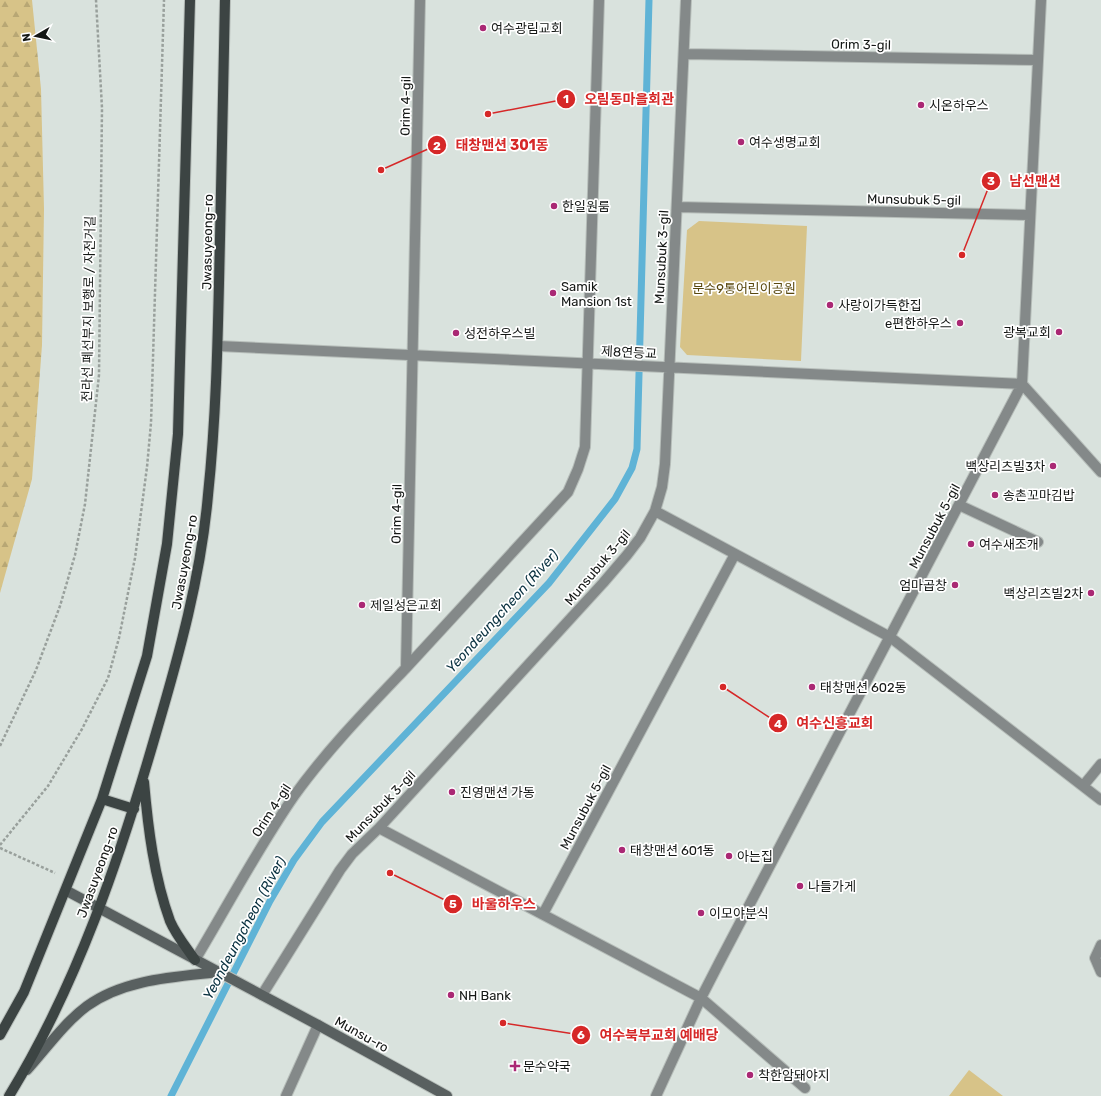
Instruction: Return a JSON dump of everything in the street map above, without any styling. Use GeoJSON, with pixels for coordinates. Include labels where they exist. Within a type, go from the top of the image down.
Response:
{"type":"FeatureCollection","features":[{"type":"Feature","properties":{"kind":"main road","name":"Jwasuyeong-ro"},"geometry":{"type":"LineString","coordinates":[[0,1035],[24,992],[102,799],[148,656],[168,544],[178,434],[190,0]]}},
{"type":"Feature","properties":{"kind":"main road","name":"Jwasuyeong-ro"},"geometry":{"type":"LineString","coordinates":[[9,1096],[20,1078],[66,989],[98,908],[134,809],[144,776],[170,684],[192,596],[208,496],[218,346],[225,0]]}},
{"type":"Feature","properties":{"kind":"main road"},"geometry":{"type":"LineString","coordinates":[[144,776],[150,837],[166,904],[171,922],[181,941],[195,960]]}},
{"type":"Feature","properties":{"kind":"main road"},"geometry":{"type":"LineString","coordinates":[[102,799],[134,809]]}},
{"type":"Feature","properties":{"kind":"street","name":"Orim 4-gil"},"geometry":{"type":"LineString","coordinates":[[195,960],[272,830],[295,795],[356,720],[406,668],[420,0]]}},
{"type":"Feature","properties":{"kind":"street"},"geometry":{"type":"LineString","coordinates":[[406,668],[568,492],[578,469],[585,446],[599,0]]}},
{"type":"Feature","properties":{"kind":"street","name":"Munsubuk 3-gil"},"geometry":{"type":"LineString","coordinates":[[262,995],[340,870],[352,854],[379,828],[604,583],[640,538],[655,511],[662,487],[665,464],[686,0]]}},
{"type":"Feature","properties":{"kind":"street"},"geometry":{"type":"LineString","coordinates":[[1030,215],[1040,0]]}},
{"type":"Feature","properties":{"kind":"street","name":"Orim 3-gil"},"geometry":{"type":"LineString","coordinates":[[684,54],[1038,60]]}},
{"type":"Feature","properties":{"kind":"street","name":"Munsubuk 5-gil"},"geometry":{"type":"LineString","coordinates":[[656,1096],[701,998],[1022,384],[1030,215],[677,207]]}},
{"type":"Feature","properties":{"kind":"street","name":"제8연등교"},"geometry":{"type":"LineString","coordinates":[[218,346],[669,367]]}},
{"type":"Feature","properties":{"kind":"street"},"geometry":{"type":"LineString","coordinates":[[669,367],[1022,384],[1101,472]]}},
{"type":"Feature","properties":{"kind":"street"},"geometry":{"type":"LineString","coordinates":[[959,505],[1038,542]]}},
{"type":"Feature","properties":{"kind":"street"},"geometry":{"type":"LineString","coordinates":[[655,511],[890,637],[1101,800]]}},
{"type":"Feature","properties":{"kind":"street","name":"Munsubuk 5-gil"},"geometry":{"type":"LineString","coordinates":[[543,914],[735,554]]}},
{"type":"Feature","properties":{"kind":"street"},"geometry":{"type":"LineString","coordinates":[[1083,786],[1101,764]]}},
{"type":"Feature","properties":{"kind":"street"},"geometry":{"type":"LineString","coordinates":[[379,828],[701,998],[805,1088]]}},
{"type":"Feature","properties":{"kind":"street"},"geometry":{"type":"LineString","coordinates":[[66,891],[195,960]]}},
{"type":"Feature","properties":{"kind":"street"},"geometry":{"type":"LineString","coordinates":[[1101,945],[1095,958],[1101,972]]}},
{"type":"Feature","properties":{"kind":"street","name":"Munsu-ro"},"geometry":{"type":"LineString","coordinates":[[195,960],[318,1024],[447,1096]]}},
{"type":"Feature","properties":{"kind":"street"},"geometry":{"type":"LineString","coordinates":[[20,1078],[73,1018],[104,995],[146,982],[219,972]]}},
{"type":"Feature","properties":{"kind":"street"},"geometry":{"type":"LineString","coordinates":[[286,1096],[318,1024]]}},
{"type":"Feature","properties":{"kind":"path","name":"전라선 폐선부지 보행로 / 자전거길"},"geometry":{"type":"LineString","coordinates":[[0,746],[36,670],[60,606],[75,555],[85,504],[99,375],[102,108],[96,0]]}},
{"type":"Feature","properties":{"kind":"path"},"geometry":{"type":"LineString","coordinates":[[70,880],[0,846],[48,786],[82,729],[102,690],[114,658],[135,558],[147,467],[151,422],[164,0]]}},
{"type":"Feature","properties":{"kind":"green space"},"geometry":{"type":"Polygon","coordinates":[[[0,0],[32,0],[41,89],[44,209],[42,345],[32,479],[0,593],[0,0]]]}},
{"type":"Feature","properties":{"kind":"green space","name":"문수9통어린이공원"},"geometry":{"type":"Polygon","coordinates":[[[699,221],[807,226],[801,361],[687,355],[680,347],[687,230],[699,221]]]}},
{"type":"Feature","properties":{"kind":"green space"},"geometry":{"type":"Polygon","coordinates":[[[969,1070],[1003,1096],[949,1096],[969,1070]]]}},
{"type":"Feature","properties":{"kind":"waterway","name":"Yeondeungcheon (River)"},"geometry":{"type":"LineString","coordinates":[[171,1096],[270,901],[294,860],[322,822],[549,583],[615,499],[632,468],[637,449],[649,0]]}},
{"type":"Feature","properties":{"kind":"place","name":"여수광림교회"},"geometry":{"type":"Point","coordinates":[483,28]}},
{"type":"Feature","properties":{"kind":"place","name":"시온하우스"},"geometry":{"type":"Point","coordinates":[921,105]}},
{"type":"Feature","properties":{"kind":"place","name":"오림동마을회관"},"geometry":{"type":"Point","coordinates":[488,114]}},
{"type":"Feature","properties":{"kind":"place","name":"여수생명교회"},"geometry":{"type":"Point","coordinates":[741,142]}},
{"type":"Feature","properties":{"kind":"place","name":"태창맨션 301동"},"geometry":{"type":"Point","coordinates":[381,170]}},
{"type":"Feature","properties":{"kind":"place","name":"한일원룸"},"geometry":{"type":"Point","coordinates":[554,206]}},
{"type":"Feature","properties":{"kind":"place","name":"남선맨션"},"geometry":{"type":"Point","coordinates":[962,255]}},
{"type":"Feature","properties":{"kind":"place","name":"Samik Mansion 1st"},"geometry":{"type":"Point","coordinates":[553,293]}},
{"type":"Feature","properties":{"kind":"place","name":"사랑이가득한집"},"geometry":{"type":"Point","coordinates":[830,305]}},
{"type":"Feature","properties":{"kind":"place","name":"e편한하우스"},"geometry":{"type":"Point","coordinates":[960,323]}},
{"type":"Feature","properties":{"kind":"place","name":"광복교회"},"geometry":{"type":"Point","coordinates":[1059,332]}},
{"type":"Feature","properties":{"kind":"place","name":"성전하우스빌"},"geometry":{"type":"Point","coordinates":[456,333]}},
{"type":"Feature","properties":{"kind":"place","name":"백상리츠빌3차"},"geometry":{"type":"Point","coordinates":[1053,466]}},
{"type":"Feature","properties":{"kind":"place","name":"송촌꼬마김밥"},"geometry":{"type":"Point","coordinates":[995,495]}},
{"type":"Feature","properties":{"kind":"place","name":"여수새조개"},"geometry":{"type":"Point","coordinates":[971,544]}},
{"type":"Feature","properties":{"kind":"place","name":"엄마곱창"},"geometry":{"type":"Point","coordinates":[955,585]}},
{"type":"Feature","properties":{"kind":"place","name":"백상리츠빌2차"},"geometry":{"type":"Point","coordinates":[1091,593]}},
{"type":"Feature","properties":{"kind":"place","name":"제일성은교회"},"geometry":{"type":"Point","coordinates":[362,605]}},
{"type":"Feature","properties":{"kind":"place","name":"여수신흥교회"},"geometry":{"type":"Point","coordinates":[723,687]}},
{"type":"Feature","properties":{"kind":"place","name":"태창맨션 602동"},"geometry":{"type":"Point","coordinates":[812,687]}},
{"type":"Feature","properties":{"kind":"place","name":"진영맨션 가동"},"geometry":{"type":"Point","coordinates":[452,792]}},
{"type":"Feature","properties":{"kind":"place","name":"태창맨션 601동"},"geometry":{"type":"Point","coordinates":[622,850]}},
{"type":"Feature","properties":{"kind":"place","name":"아는집"},"geometry":{"type":"Point","coordinates":[729,856]}},
{"type":"Feature","properties":{"kind":"place","name":"바울하우스"},"geometry":{"type":"Point","coordinates":[390,873]}},
{"type":"Feature","properties":{"kind":"place","name":"나들가게"},"geometry":{"type":"Point","coordinates":[800,886]}},
{"type":"Feature","properties":{"kind":"place","name":"이모야분식"},"geometry":{"type":"Point","coordinates":[701,913]}},
{"type":"Feature","properties":{"kind":"place","name":"NH Bank"},"geometry":{"type":"Point","coordinates":[451,995]}},
{"type":"Feature","properties":{"kind":"place","name":"여수북부교회 예배당"},"geometry":{"type":"Point","coordinates":[503,1023]}},
{"type":"Feature","properties":{"kind":"place","name":"문수약국"},"geometry":{"type":"Point","coordinates":[515,1066]}},
{"type":"Feature","properties":{"kind":"place","name":"착한암돼야지"},"geometry":{"type":"Point","coordinates":[750,1075]}}]}
